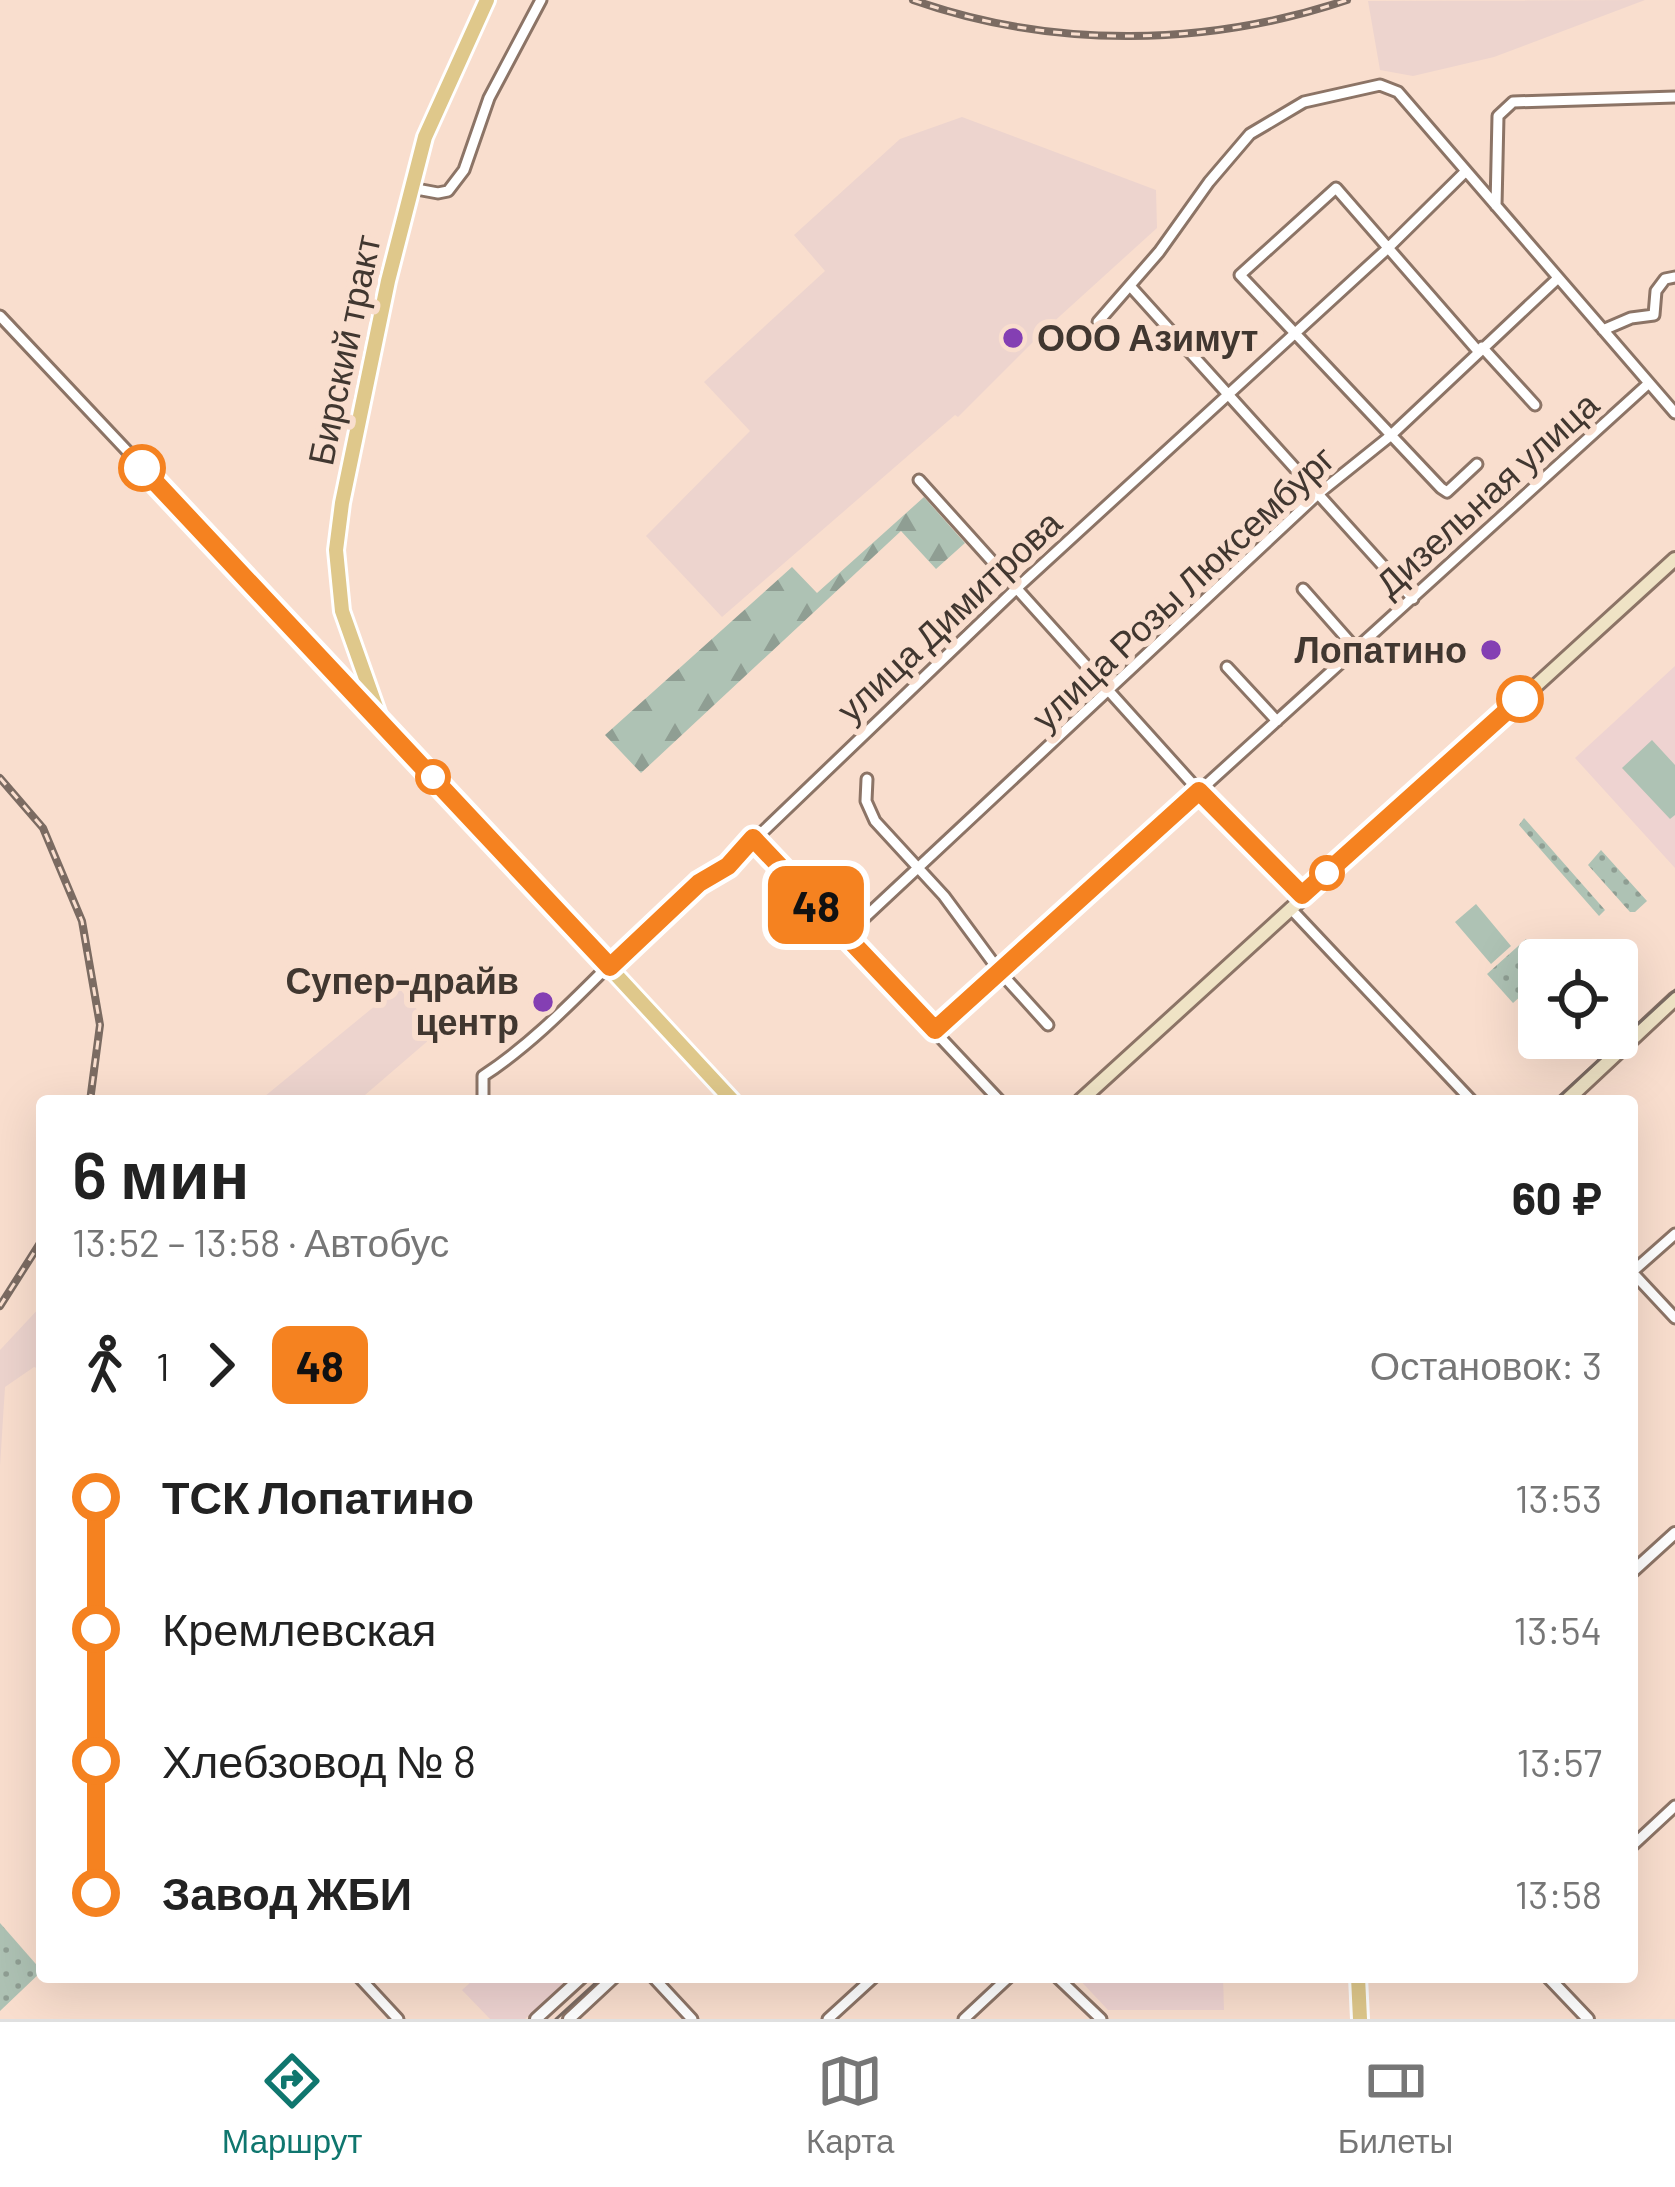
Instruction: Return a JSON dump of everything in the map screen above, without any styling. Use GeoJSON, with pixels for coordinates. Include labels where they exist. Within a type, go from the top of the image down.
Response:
{"type":"FeatureCollection","features":[{"type":"Feature","properties":{"kind":"main road","name":"Бирский тракт"},"geometry":{"type":"LineString","coordinates":[[382,721],[342,610],[336,550],[388,281],[411,188],[439,101],[487,0]]}},
{"type":"Feature","properties":{"kind":"main road"},"geometry":{"type":"LineString","coordinates":[[1086,1095],[1675,559]]}},
{"type":"Feature","properties":{"kind":"main road"},"geometry":{"type":"LineString","coordinates":[[382,721],[727,1095]]}},
{"type":"Feature","properties":{"kind":"main road"},"geometry":{"type":"LineString","coordinates":[[1572,1095],[1675,999]]}},
{"type":"Feature","properties":{"kind":"main road"},"geometry":{"type":"LineString","coordinates":[[1358,1983],[1360,2019]]}},
{"type":"Feature","properties":{"kind":"street"},"geometry":{"type":"LineString","coordinates":[[411,188],[438,193],[457,183],[497,81],[541,0]]}},
{"type":"Feature","properties":{"kind":"street"},"geometry":{"type":"LineString","coordinates":[[1098,322],[1131,287],[1250,134],[1304,102],[1380,85],[1398,92],[1675,412]]}},
{"type":"Feature","properties":{"kind":"street"},"geometry":{"type":"LineString","coordinates":[[1496,206],[1498,116],[1513,102],[1675,97]]}},
{"type":"Feature","properties":{"kind":"street","name":"улица Димитрова"},"geometry":{"type":"LineString","coordinates":[[483,1095],[483,1076],[699,883],[728,866],[1017,588],[1388,250],[1466,171]]}},
{"type":"Feature","properties":{"kind":"street"},"geometry":{"type":"LineString","coordinates":[[1477,464],[1447,492],[1389,437],[1240,275],[1336,188],[1534,405]]}},
{"type":"Feature","properties":{"kind":"street"},"geometry":{"type":"LineString","coordinates":[[1603,330],[1631,318],[1654,315],[1656,291],[1665,279],[1675,277]]}},
{"type":"Feature","properties":{"kind":"street","name":"улица Розы Люксембург"},"geometry":{"type":"LineString","coordinates":[[845,936],[1318,494],[1389,437],[1557,279]]}},
{"type":"Feature","properties":{"kind":"street"},"geometry":{"type":"LineString","coordinates":[[1131,287],[1413,598]]}},
{"type":"Feature","properties":{"kind":"street"},"geometry":{"type":"LineString","coordinates":[[0,316],[382,721]]}},
{"type":"Feature","properties":{"kind":"street","name":"Дизельная улица"},"geometry":{"type":"LineString","coordinates":[[935,1030],[1649,383]]}},
{"type":"Feature","properties":{"kind":"street"},"geometry":{"type":"LineString","coordinates":[[919,479],[1199,791],[1302,895]]}},
{"type":"Feature","properties":{"kind":"street"},"geometry":{"type":"LineString","coordinates":[[1303,589],[1356,649]]}},
{"type":"Feature","properties":{"kind":"street"},"geometry":{"type":"LineString","coordinates":[[1227,667],[1277,721]]}},
{"type":"Feature","properties":{"kind":"street"},"geometry":{"type":"LineString","coordinates":[[867,779],[866,801],[875,821],[944,896],[1000,972],[1048,1024]]}},
{"type":"Feature","properties":{"kind":"street"},"geometry":{"type":"LineString","coordinates":[[753,838],[995,1095]]}},
{"type":"Feature","properties":{"kind":"street"},"geometry":{"type":"LineString","coordinates":[[1289,908],[1466,1095]]}},
{"type":"Feature","properties":{"kind":"street"},"geometry":{"type":"LineString","coordinates":[[1638,1267],[1675,1234]]}},
{"type":"Feature","properties":{"kind":"street"},"geometry":{"type":"LineString","coordinates":[[1638,1278],[1675,1318]]}},
{"type":"Feature","properties":{"kind":"street"},"geometry":{"type":"LineString","coordinates":[[1638,1567],[1675,1533]]}},
{"type":"Feature","properties":{"kind":"street"},"geometry":{"type":"LineString","coordinates":[[1638,1840],[1675,1806]]}},
{"type":"Feature","properties":{"kind":"street"},"geometry":{"type":"LineString","coordinates":[[1665,1815],[1675,1825]]}},
{"type":"Feature","properties":{"kind":"street"},"geometry":{"type":"LineString","coordinates":[[365,1983],[398,2019]]}},
{"type":"Feature","properties":{"kind":"street"},"geometry":{"type":"LineString","coordinates":[[536,2019],[575,1983]]}},
{"type":"Feature","properties":{"kind":"street"},"geometry":{"type":"LineString","coordinates":[[569,2019],[608,1983]]}},
{"type":"Feature","properties":{"kind":"street"},"geometry":{"type":"LineString","coordinates":[[658,1983],[692,2019]]}},
{"type":"Feature","properties":{"kind":"street"},"geometry":{"type":"LineString","coordinates":[[828,2019],[867,1983]]}},
{"type":"Feature","properties":{"kind":"street"},"geometry":{"type":"LineString","coordinates":[[964,2019],[1003,1983]]}},
{"type":"Feature","properties":{"kind":"street"},"geometry":{"type":"LineString","coordinates":[[1063,1983],[1100,2019]]}},
{"type":"Feature","properties":{"kind":"street"},"geometry":{"type":"LineString","coordinates":[[1553,1983],[1588,2019]]}},
{"type":"Feature","properties":{"kind":"shaded area"},"geometry":{"type":"Polygon","coordinates":[[[1645,0],[1494,57],[1413,76],[1380,70],[1368,1],[1645,0]]]}},
{"type":"Feature","properties":{"kind":"shaded area"},"geometry":{"type":"Polygon","coordinates":[[[962,117],[1156,190],[1157,228],[958,417],[722,617],[646,536],[750,431],[704,382],[825,271],[794,235],[900,139],[962,117]]]}},
{"type":"Feature","properties":{"kind":"shaded area"},"geometry":{"type":"Polygon","coordinates":[[[1675,666],[1675,868],[1575,758],[1675,666]]]}},
{"type":"Feature","properties":{"kind":"shaded area"},"geometry":{"type":"Polygon","coordinates":[[[398,987],[437,1033],[365,1095],[266,1095],[398,987]]]}},
{"type":"Feature","properties":{"kind":"shaded area"},"geometry":{"type":"Polygon","coordinates":[[[36,1311],[36,1368],[5,1387],[0,1466],[0,1350],[36,1311]]]}},
{"type":"Feature","properties":{"kind":"shaded area"},"geometry":{"type":"Polygon","coordinates":[[[470,1983],[564,1983],[525,2019],[490,2019],[462,1990],[470,1983]]]}},
{"type":"Feature","properties":{"kind":"shaded area"},"geometry":{"type":"Polygon","coordinates":[[[1083,1983],[1223,1983],[1224,2010],[1108,2010],[1083,1983]]]}},
{"type":"Feature","properties":{"kind":"green space"},"geometry":{"type":"Polygon","coordinates":[[[924,497],[965,543],[936,569],[901,531],[641,773],[605,735],[792,567],[817,593],[924,497]]]}},
{"type":"Feature","properties":{"kind":"green space"},"geometry":{"type":"Polygon","coordinates":[[[1652,740],[1675,765],[1675,815],[1670,819],[1622,768],[1652,740]]]}},
{"type":"Feature","properties":{"kind":"green space"},"geometry":{"type":"Polygon","coordinates":[[[1524,818],[1605,910],[1599,916],[1519,825],[1524,818]]]}},
{"type":"Feature","properties":{"kind":"green space"},"geometry":{"type":"Polygon","coordinates":[[[1601,850],[1647,901],[1635,912],[1588,865],[1601,850]]]}},
{"type":"Feature","properties":{"kind":"green space"},"geometry":{"type":"Polygon","coordinates":[[[1476,904],[1511,946],[1491,964],[1455,922],[1476,904]]]}},
{"type":"Feature","properties":{"kind":"green space"},"geometry":{"type":"Polygon","coordinates":[[[1518,946],[1518,999],[1513,1003],[1487,974],[1518,946]]]}},
{"type":"Feature","properties":{"kind":"green space"},"geometry":{"type":"Polygon","coordinates":[[[0,1923],[36,1964],[36,1977],[0,2011],[0,1923]]]}},
{"type":"Feature","properties":{"kind":"tram line"},"geometry":{"type":"LineString","coordinates":[[1561,1095],[1675,990]]}},
{"type":"Feature","properties":{"kind":"tram line"},"geometry":{"type":"LineString","coordinates":[[556,2019],[595,1983]]}},
{"type":"Feature","properties":{"kind":"railway"},"geometry":{"type":"LineString","coordinates":[[913,0],[1020,27],[1130,36],[1240,27],[1347,0]]}},
{"type":"Feature","properties":{"kind":"railway"},"geometry":{"type":"LineString","coordinates":[[0,778],[43,828],[82,921],[100,1025],[91,1095]]}},
{"type":"Feature","properties":{"kind":"railway"},"geometry":{"type":"LineString","coordinates":[[0,1306],[36,1249]]}},
{"type":"Feature","properties":{"kind":"bus line","name":"48"},"geometry":{"type":"LineString","coordinates":[[142,468],[610,967],[699,883],[728,866],[753,838],[935,1030],[1199,791],[1302,895],[1520,699]]}},
{"type":"Feature","properties":{"kind":"place","name":"ООО Азимут"},"geometry":{"type":"Point","coordinates":[1013,338]}},
{"type":"Feature","properties":{"kind":"place","name":"Лопатино"},"geometry":{"type":"Point","coordinates":[1491,650]}},
{"type":"Feature","properties":{"kind":"place","name":"Супер-драйв центр"},"geometry":{"type":"Point","coordinates":[543,1002]}}]}
